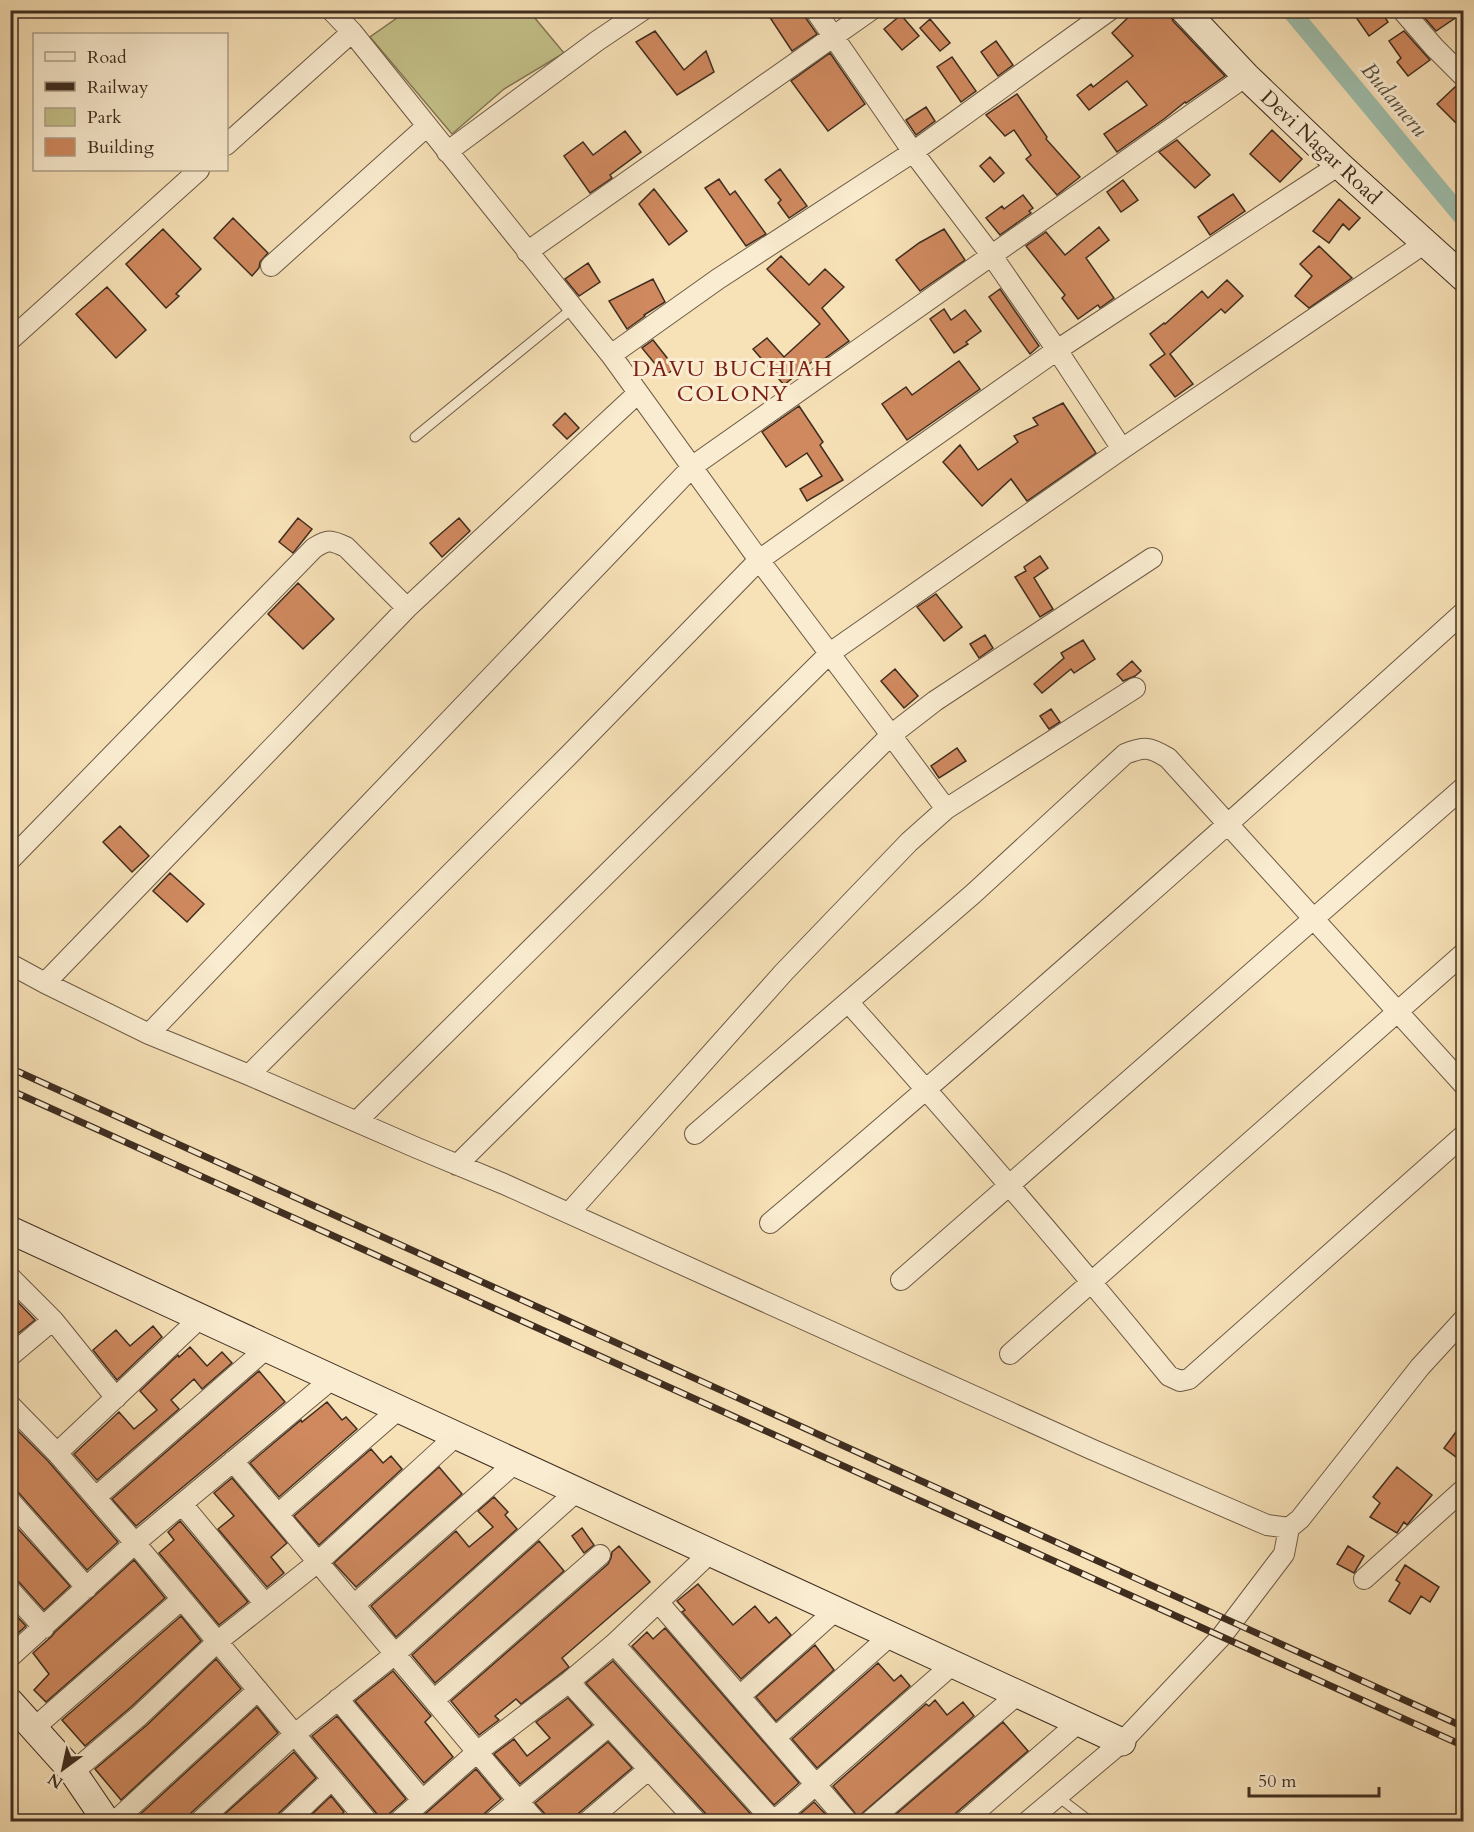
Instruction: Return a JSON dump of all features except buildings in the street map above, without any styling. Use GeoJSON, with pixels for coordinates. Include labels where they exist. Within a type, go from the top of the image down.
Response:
{"type":"FeatureCollection","features":[{"type":"Feature","properties":{"kind":"street"},"geometry":{"type":"LineString","coordinates":[[331,10],[611,355],[759,560],[946,809]]}},
{"type":"Feature","properties":{"kind":"street"},"geometry":{"type":"LineString","coordinates":[[447,153],[597,41],[643,10]]}},
{"type":"Feature","properties":{"kind":"street"},"geometry":{"type":"LineString","coordinates":[[814,10],[913,152],[992,256],[1122,449]]}},
{"type":"Feature","properties":{"kind":"street"},"geometry":{"type":"LineString","coordinates":[[527,252],[871,10]]}},
{"type":"Feature","properties":{"kind":"street"},"geometry":{"type":"LineString","coordinates":[[611,355],[718,279],[913,152],[1110,10]]}},
{"type":"Feature","properties":{"kind":"street","name":"Devi Nagar Road"},"geometry":{"type":"LineString","coordinates":[[1184,10],[1246,76],[1339,165],[1464,278]]}},
{"type":"Feature","properties":{"kind":"street"},"geometry":{"type":"LineString","coordinates":[[1401,10],[1464,77]]}},
{"type":"Feature","properties":{"kind":"street"},"geometry":{"type":"LineString","coordinates":[[228,143],[351,32]]}},
{"type":"Feature","properties":{"kind":"street"},"geometry":{"type":"LineString","coordinates":[[148,1034],[693,466],[1246,76]]}},
{"type":"Feature","properties":{"kind":"street"},"geometry":{"type":"LineString","coordinates":[[271,266],[427,126]]}},
{"type":"Feature","properties":{"kind":"street"},"geometry":{"type":"LineString","coordinates":[[249,1075],[759,560],[1057,350],[1339,165]]}},
{"type":"Feature","properties":{"kind":"street"},"geometry":{"type":"LineString","coordinates":[[10,340],[198,171]]}},
{"type":"Feature","properties":{"kind":"street"},"geometry":{"type":"LineString","coordinates":[[357,1121],[830,653],[1122,449],[1425,243]]}},
{"type":"Feature","properties":{"kind":"street"},"geometry":{"type":"LineString","coordinates":[[45,983],[407,608],[638,393]]}},
{"type":"Feature","properties":{"kind":"street"},"geometry":{"type":"LineString","coordinates":[[10,860],[320,544],[325,541],[334,541],[346,547],[407,608]]}},
{"type":"Feature","properties":{"kind":"street"},"geometry":{"type":"LineString","coordinates":[[457,1165],[891,735],[935,701],[1152,558]]}},
{"type":"Feature","properties":{"kind":"street"},"geometry":{"type":"LineString","coordinates":[[770,1223],[927,1090],[1229,824],[1464,612]]}},
{"type":"Feature","properties":{"kind":"street"},"geometry":{"type":"LineString","coordinates":[[569,1213],[784,972],[909,842],[946,809],[1136,688]]}},
{"type":"Feature","properties":{"kind":"street"},"geometry":{"type":"LineString","coordinates":[[695,1134],[973,894],[1125,753],[1139,748],[1152,748],[1167,758],[1464,1085]]}},
{"type":"Feature","properties":{"kind":"street"},"geometry":{"type":"LineString","coordinates":[[901,1280],[1464,787]]}},
{"type":"Feature","properties":{"kind":"street"},"geometry":{"type":"LineString","coordinates":[[1010,1354],[1464,953]]}},
{"type":"Feature","properties":{"kind":"street"},"geometry":{"type":"LineString","coordinates":[[10,964],[148,1034],[569,1213],[1092,1449],[1267,1525],[1294,1524]]}},
{"type":"Feature","properties":{"kind":"street"},"geometry":{"type":"LineString","coordinates":[[848,1002],[1010,1186],[1169,1376],[1180,1381],[1189,1379],[1464,1135]]}},
{"type":"Feature","properties":{"kind":"street"},"geometry":{"type":"LineString","coordinates":[[10,1230],[1122,1742]]}},
{"type":"Feature","properties":{"kind":"street"},"geometry":{"type":"LineString","coordinates":[[11,1278],[53,1320],[116,1398]]}},
{"type":"Feature","properties":{"kind":"street"},"geometry":{"type":"LineString","coordinates":[[57,1453],[201,1317]]}},
{"type":"Feature","properties":{"kind":"street"},"geometry":{"type":"LineString","coordinates":[[1027,1821],[1122,1742],[1221,1637],[1284,1554],[1294,1524],[1420,1367],[1464,1318]]}},
{"type":"Feature","properties":{"kind":"street"},"geometry":{"type":"LineString","coordinates":[[10,1356],[53,1320]]}},
{"type":"Feature","properties":{"kind":"street"},"geometry":{"type":"LineString","coordinates":[[96,1497],[267,1348]]}},
{"type":"Feature","properties":{"kind":"street"},"geometry":{"type":"LineString","coordinates":[[10,1657],[135,1543],[333,1378]]}},
{"type":"Feature","properties":{"kind":"street"},"geometry":{"type":"LineString","coordinates":[[10,1405],[96,1497],[368,1821]]}},
{"type":"Feature","properties":{"kind":"street"},"geometry":{"type":"LineString","coordinates":[[278,1514],[399,1408]]}},
{"type":"Feature","properties":{"kind":"street"},"geometry":{"type":"LineString","coordinates":[[73,1772],[139,1716],[218,1642],[318,1562],[457,1435]]}},
{"type":"Feature","properties":{"kind":"street"},"geometry":{"type":"LineString","coordinates":[[233,1461],[536,1821]]}},
{"type":"Feature","properties":{"kind":"street"},"geometry":{"type":"LineString","coordinates":[[354,1605],[516,1462]]}},
{"type":"Feature","properties":{"kind":"street"},"geometry":{"type":"LineString","coordinates":[[1364,1580],[1464,1490]]}},
{"type":"Feature","properties":{"kind":"street"},"geometry":{"type":"LineString","coordinates":[[199,1821],[295,1734],[395,1654],[577,1491]]}},
{"type":"Feature","properties":{"kind":"street"},"geometry":{"type":"LineString","coordinates":[[10,1501],[87,1588]]}},
{"type":"Feature","properties":{"kind":"street"},"geometry":{"type":"LineString","coordinates":[[182,1504],[265,1604]]}},
{"type":"Feature","properties":{"kind":"street"},"geometry":{"type":"LineString","coordinates":[[398,1821],[477,1752],[569,1682],[614,1644],[711,1552]]}},
{"type":"Feature","properties":{"kind":"street"},"geometry":{"type":"LineString","coordinates":[[434,1700],[600,1555]]}},
{"type":"Feature","properties":{"kind":"street"},"geometry":{"type":"LineString","coordinates":[[10,1590],[44,1628]]}},
{"type":"Feature","properties":{"kind":"street"},"geometry":{"type":"LineString","coordinates":[[34,1728],[182,1599]]}},
{"type":"Feature","properties":{"kind":"street"},"geometry":{"type":"LineString","coordinates":[[659,1603],[848,1821]]}},
{"type":"Feature","properties":{"kind":"street"},"geometry":{"type":"LineString","coordinates":[[740,1696],[836,1610]]}},
{"type":"Feature","properties":{"kind":"street"},"geometry":{"type":"LineString","coordinates":[[776,1737],[891,1635]]}},
{"type":"Feature","properties":{"kind":"street"},"geometry":{"type":"LineString","coordinates":[[614,1644],[773,1821],[953,1664]]}},
{"type":"Feature","properties":{"kind":"street"},"geometry":{"type":"LineString","coordinates":[[569,1682],[697,1821]]}},
{"type":"Feature","properties":{"kind":"street"},"geometry":{"type":"LineString","coordinates":[[114,1821],[258,1690]]}},
{"type":"Feature","properties":{"kind":"street"},"geometry":{"type":"LineString","coordinates":[[869,1821],[1018,1694]]}},
{"type":"Feature","properties":{"kind":"street"},"geometry":{"type":"LineString","coordinates":[[338,1699],[422,1800]]}},
{"type":"Feature","properties":{"kind":"street"},"geometry":{"type":"LineString","coordinates":[[10,1702],[73,1772],[107,1821]]}},
{"type":"Feature","properties":{"kind":"street"},"geometry":{"type":"LineString","coordinates":[[964,1821],[1079,1722]]}},
{"type":"Feature","properties":{"kind":"street"},"geometry":{"type":"LineString","coordinates":[[493,1821],[609,1726]]}},
{"type":"Feature","properties":{"kind":"street"},"geometry":{"type":"LineString","coordinates":[[587,1821],[649,1769]]}},
{"type":"Feature","properties":{"kind":"street"},"geometry":{"type":"LineString","coordinates":[[287,1821],[332,1779]]}},
{"type":"Feature","properties":{"kind":"lane"},"geometry":{"type":"LineString","coordinates":[[415,437],[573,308]]}},
{"type":"Feature","properties":{"kind":"lane"},"geometry":{"type":"LineString","coordinates":[[1057,1796],[1091,1821]]}},
{"type":"Feature","properties":{"kind":"green space"},"geometry":{"type":"Polygon","coordinates":[[[407,11],[529,11],[564,53],[504,89],[452,134],[370,37],[407,11]]]}},
{"type":"Feature","properties":{"kind":"waterway","name":"Budameru"},"geometry":{"type":"LineString","coordinates":[[1290,10],[1464,219]]}},
{"type":"Feature","properties":{"kind":"railway"},"geometry":{"type":"LineString","coordinates":[[10,1068],[1464,1727]]}},
{"type":"Feature","properties":{"kind":"railway"},"geometry":{"type":"LineString","coordinates":[[10,1090],[1464,1746]]}},
{"type":"Feature","properties":{"kind":"district","name":"DAVU BUCHIAH COLONY"},"geometry":{"type":"Point","coordinates":[733,380]}}]}
